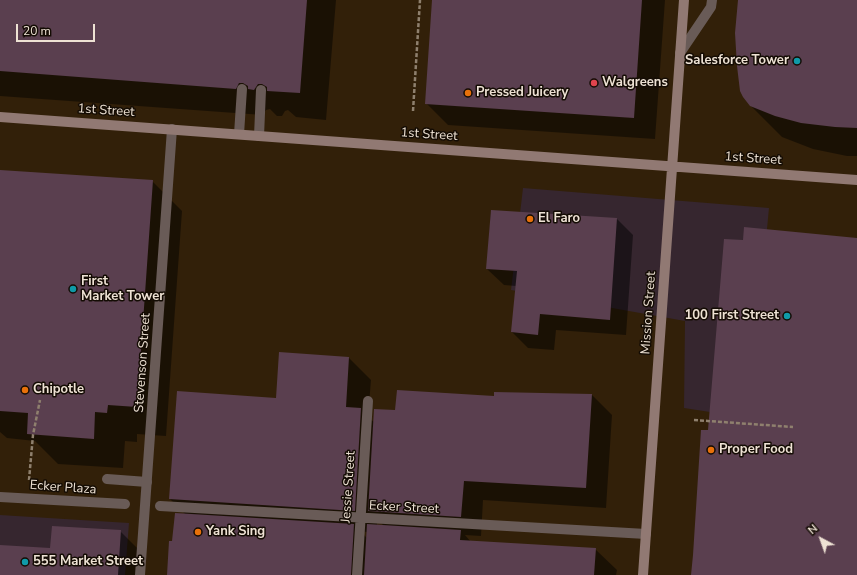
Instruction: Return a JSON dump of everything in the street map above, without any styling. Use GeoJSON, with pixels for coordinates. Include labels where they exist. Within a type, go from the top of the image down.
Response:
{"type":"FeatureCollection","features":[{"type":"Feature","properties":{"kind":"main road","name":"Mission Street"},"geometry":{"type":"LineString","coordinates":[[643,575],[684,0]]}},
{"type":"Feature","properties":{"kind":"main road","name":"1st Street"},"geometry":{"type":"LineString","coordinates":[[0,117],[857,180]]}},
{"type":"Feature","properties":{"kind":"street","name":"Mission Street"},"geometry":{"type":"LineString","coordinates":[[680,53],[711,7],[712,0]]}},
{"type":"Feature","properties":{"kind":"street"},"geometry":{"type":"LineString","coordinates":[[239,134],[242,89]]}},
{"type":"Feature","properties":{"kind":"street"},"geometry":{"type":"LineString","coordinates":[[259,136],[261,90]]}},
{"type":"Feature","properties":{"kind":"street","name":"Stevenson Street"},"geometry":{"type":"LineString","coordinates":[[140,575],[172,129]]}},
{"type":"Feature","properties":{"kind":"street","name":"Jessie Street"},"geometry":{"type":"LineString","coordinates":[[357,575],[368,401]]}},
{"type":"Feature","properties":{"kind":"street"},"geometry":{"type":"LineString","coordinates":[[107,479],[147,482]]}},
{"type":"Feature","properties":{"kind":"street","name":"Ecker Plaza"},"geometry":{"type":"LineString","coordinates":[[0,497],[125,504]]}},
{"type":"Feature","properties":{"kind":"street","name":"Ecker Street"},"geometry":{"type":"LineString","coordinates":[[160,506],[646,534]]}},
{"type":"Feature","properties":{"kind":"path"},"geometry":{"type":"LineString","coordinates":[[413,111],[420,0]]}},
{"type":"Feature","properties":{"kind":"path"},"geometry":{"type":"LineString","coordinates":[[30,478],[33,435],[40,400]]}},
{"type":"Feature","properties":{"kind":"path"},"geometry":{"type":"LineString","coordinates":[[694,420],[794,427]]}},
{"type":"Feature","properties":{"kind":"shaded area"},"geometry":{"type":"Polygon","coordinates":[[[523,188],[769,208],[749,418],[684,408],[685,321],[511,290],[523,188]]]}},
{"type":"Feature","properties":{"kind":"shaded area"},"geometry":{"type":"Polygon","coordinates":[[[0,515],[129,523],[125,575],[0,575],[0,515]]]}},
{"type":"Feature","properties":{"kind":"building"},"geometry":{"type":"Polygon","coordinates":[[[0,0],[307,0],[300,93],[267,91],[267,87],[262,84],[258,84],[254,90],[248,89],[248,86],[243,83],[239,83],[236,89],[0,71],[0,0]]]}},
{"type":"Feature","properties":{"kind":"building"},"geometry":{"type":"Polygon","coordinates":[[[432,0],[642,0],[634,118],[425,104],[432,0]]]}},
{"type":"Feature","properties":{"kind":"building","name":"Salesforce Tower"},"geometry":{"type":"Polygon","coordinates":[[[738,0],[857,0],[857,128],[801,123],[775,116],[750,106],[740,91],[737,66],[735,33],[738,0]]]}},
{"type":"Feature","properties":{"kind":"building","name":"First Market Tower"},"geometry":{"type":"Polygon","coordinates":[[[0,170],[153,180],[137,407],[108,405],[107,413],[95,412],[94,439],[27,434],[28,413],[0,411],[0,170]]]}},
{"type":"Feature","properties":{"kind":"building"},"geometry":{"type":"Polygon","coordinates":[[[491,210],[617,218],[610,320],[540,314],[538,335],[511,332],[517,271],[486,269],[491,210]]]}},
{"type":"Feature","properties":{"kind":"building","name":"100 First Street"},"geometry":{"type":"Polygon","coordinates":[[[744,227],[857,238],[857,575],[691,575],[701,430],[708,430],[724,239],[743,240],[744,227]]]}},
{"type":"Feature","properties":{"kind":"building"},"geometry":{"type":"Polygon","coordinates":[[[279,352],[349,357],[346,407],[361,408],[355,511],[169,499],[177,391],[276,398],[279,352]]]}},
{"type":"Feature","properties":{"kind":"building"},"geometry":{"type":"Polygon","coordinates":[[[397,390],[494,396],[494,392],[592,394],[586,488],[464,481],[461,517],[368,511],[374,409],[395,410],[397,390]]]}},
{"type":"Feature","properties":{"kind":"building"},"geometry":{"type":"Polygon","coordinates":[[[175,513],[354,524],[351,575],[167,575],[169,541],[172,541],[175,513]]]}},
{"type":"Feature","properties":{"kind":"building"},"geometry":{"type":"Polygon","coordinates":[[[367,524],[461,530],[460,540],[596,548],[594,575],[364,575],[367,524]]]}},
{"type":"Feature","properties":{"kind":"building"},"geometry":{"type":"Polygon","coordinates":[[[52,526],[121,530],[118,575],[0,575],[0,545],[50,548],[52,526]]]}},
{"type":"Feature","properties":{"kind":"place","name":"Salesforce Tower"},"geometry":{"type":"Point","coordinates":[797,61]}},
{"type":"Feature","properties":{"kind":"place","name":"Walgreens"},"geometry":{"type":"Point","coordinates":[594,83]}},
{"type":"Feature","properties":{"kind":"place","name":"Pressed Juicery"},"geometry":{"type":"Point","coordinates":[468,93]}},
{"type":"Feature","properties":{"kind":"place","name":"El Faro"},"geometry":{"type":"Point","coordinates":[530,219]}},
{"type":"Feature","properties":{"kind":"place","name":"First Market Tower"},"geometry":{"type":"Point","coordinates":[73,289]}},
{"type":"Feature","properties":{"kind":"place","name":"100 First Street"},"geometry":{"type":"Point","coordinates":[787,316]}},
{"type":"Feature","properties":{"kind":"place","name":"Chipotle"},"geometry":{"type":"Point","coordinates":[25,390]}},
{"type":"Feature","properties":{"kind":"place","name":"Proper Food"},"geometry":{"type":"Point","coordinates":[711,450]}},
{"type":"Feature","properties":{"kind":"place","name":"Yank Sing"},"geometry":{"type":"Point","coordinates":[198,532]}},
{"type":"Feature","properties":{"kind":"place","name":"555 Market Street"},"geometry":{"type":"Point","coordinates":[25,562]}}]}
